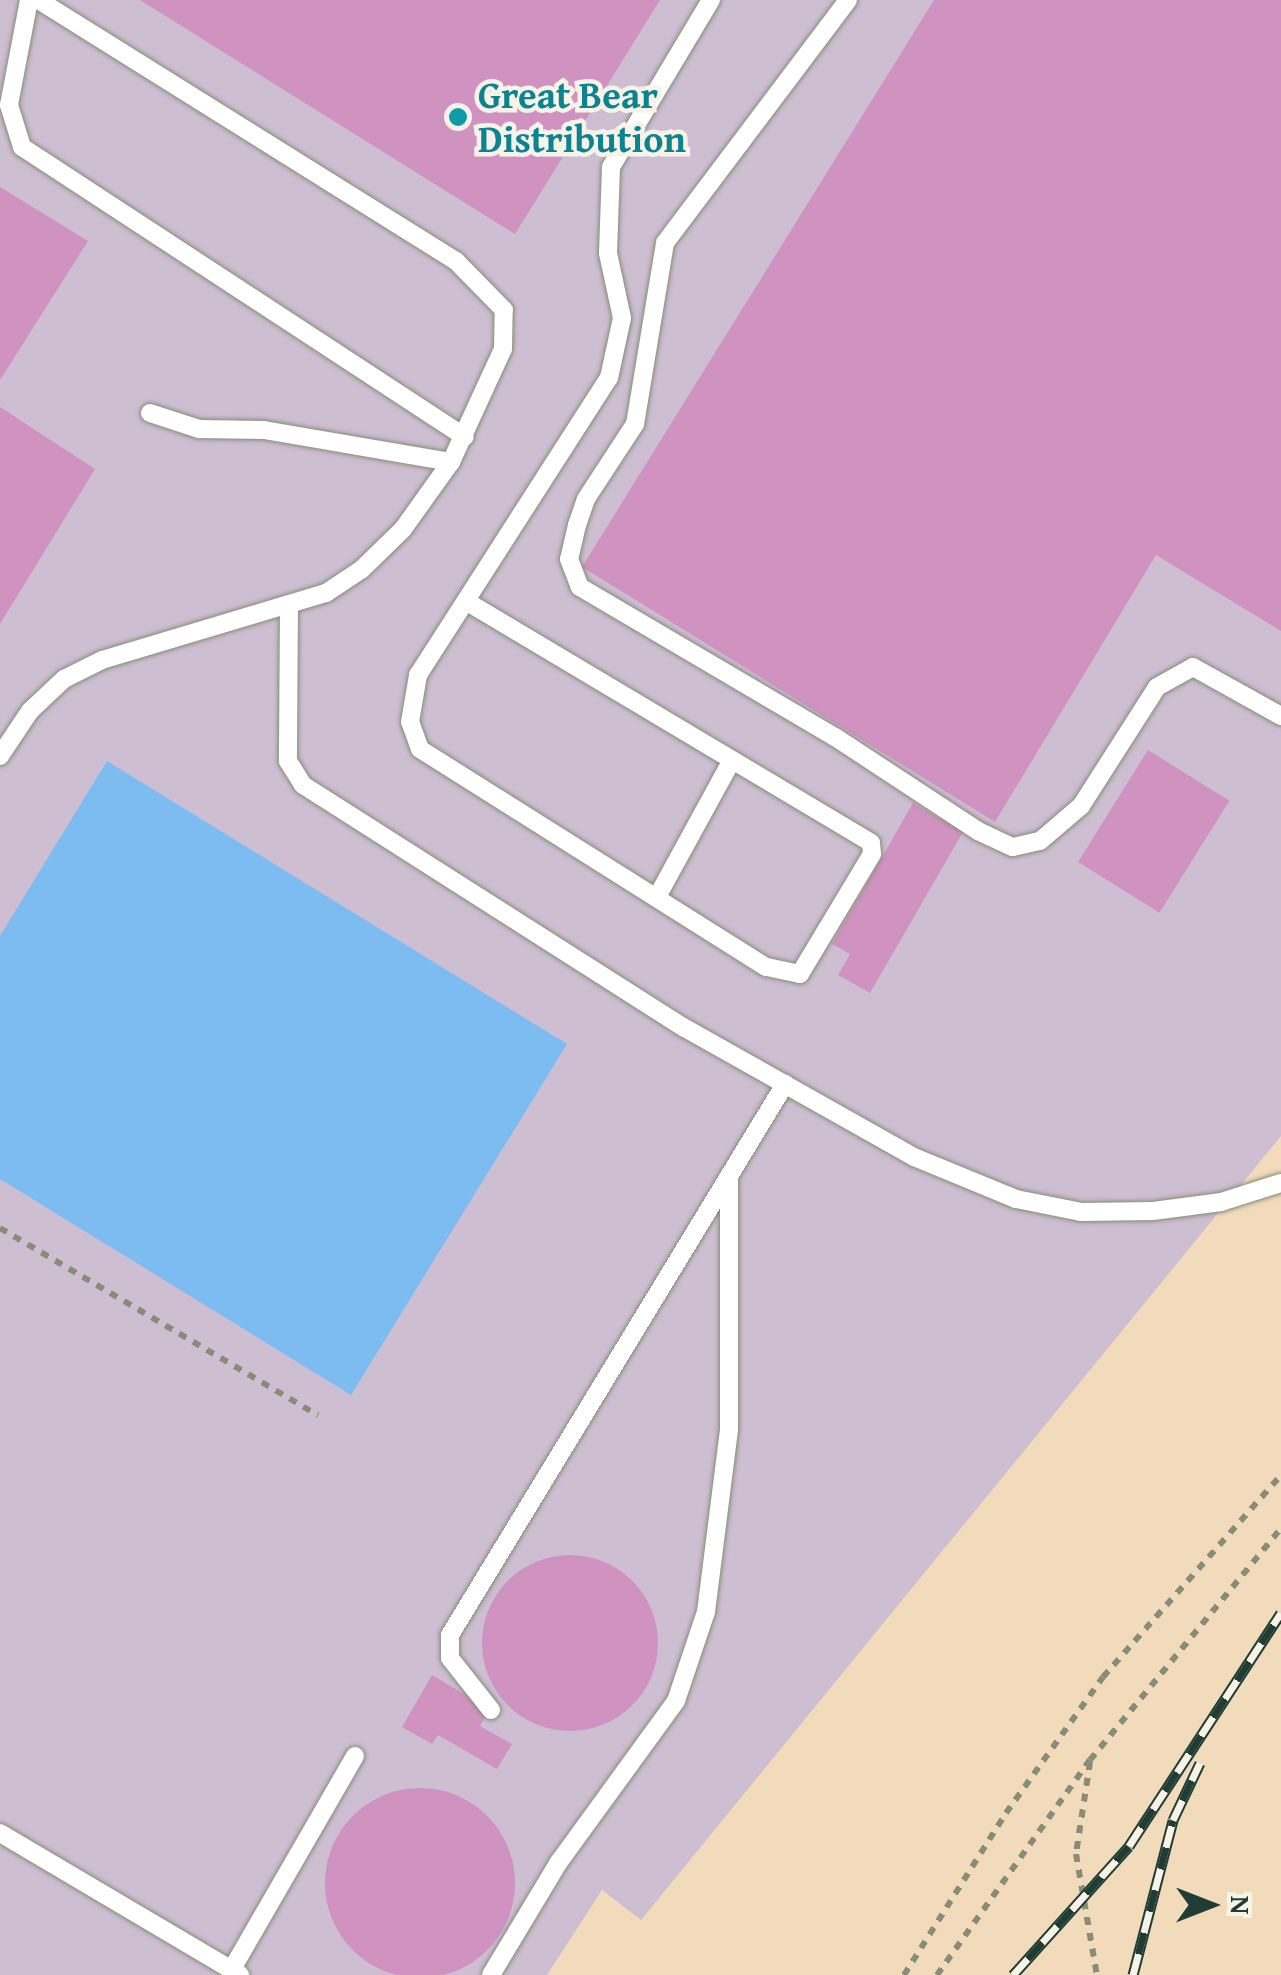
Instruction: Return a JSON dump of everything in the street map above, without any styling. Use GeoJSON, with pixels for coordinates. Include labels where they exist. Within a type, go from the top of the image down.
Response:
{"type":"FeatureCollection","features":[{"type":"Feature","properties":{"kind":"lane"},"geometry":{"type":"LineString","coordinates":[[29,0],[9,104],[22,148],[465,437]]}},
{"type":"Feature","properties":{"kind":"lane"},"geometry":{"type":"LineString","coordinates":[[0,756],[30,711],[64,679],[102,660],[326,592],[362,569],[403,529],[452,462],[503,349],[504,310],[488,287],[38,0]]}},
{"type":"Feature","properties":{"kind":"lane"},"geometry":{"type":"LineString","coordinates":[[468,603],[732,760],[845,822],[871,843],[872,854],[800,974],[766,967],[420,749],[410,722],[418,675],[468,603],[609,378],[622,318],[608,252],[611,167],[711,0]]}},
{"type":"Feature","properties":{"kind":"lane"},"geometry":{"type":"LineString","coordinates":[[848,0],[665,243],[636,424],[576,525],[569,559],[580,588],[835,737],[978,831],[1014,846],[1040,842],[1081,806],[1157,687],[1193,667],[1281,716]]}},
{"type":"Feature","properties":{"kind":"lane"},"geometry":{"type":"LineString","coordinates":[[150,413],[198,428],[264,430],[452,462]]}},
{"type":"Feature","properties":{"kind":"lane"},"geometry":{"type":"LineString","coordinates":[[289,604],[288,761],[303,784],[684,1028],[914,1157],[1016,1199],[1081,1212],[1153,1211],[1221,1202],[1281,1183]]}},
{"type":"Feature","properties":{"kind":"lane"},"geometry":{"type":"LineString","coordinates":[[657,897],[732,760]]}},
{"type":"Feature","properties":{"kind":"lane"},"geometry":{"type":"LineString","coordinates":[[491,1710],[450,1658],[450,1635],[785,1084]]}},
{"type":"Feature","properties":{"kind":"lane"},"geometry":{"type":"LineString","coordinates":[[491,1975],[560,1862],[676,1701],[706,1612],[729,1429],[729,1176]]}},
{"type":"Feature","properties":{"kind":"lane"},"geometry":{"type":"LineString","coordinates":[[0,1833],[236,1972],[355,1756]]}},
{"type":"Feature","properties":{"kind":"path"},"geometry":{"type":"LineString","coordinates":[[0,1228],[318,1415]]}},
{"type":"Feature","properties":{"kind":"path"},"geometry":{"type":"LineString","coordinates":[[904,1975],[1006,1813],[1103,1677],[1281,1476]]}},
{"type":"Feature","properties":{"kind":"path"},"geometry":{"type":"LineString","coordinates":[[936,1975],[1090,1760],[1281,1528]]}},
{"type":"Feature","properties":{"kind":"path"},"geometry":{"type":"LineString","coordinates":[[1090,1760],[1076,1854],[1097,1975]]}},
{"type":"Feature","properties":{"kind":"shaded area"},"geometry":{"type":"Polygon","coordinates":[[[0,0],[1281,0],[1281,1136],[641,1920],[602,1890],[547,1975],[0,1975],[0,0]]]}},
{"type":"Feature","properties":{"kind":"water"},"geometry":{"type":"Polygon","coordinates":[[[107,761],[567,1044],[351,1395],[0,1179],[0,936],[107,761]]]}},
{"type":"Feature","properties":{"kind":"building","name":"Great Bear Distribution"},"geometry":{"type":"Polygon","coordinates":[[[140,0],[660,0],[515,234],[140,0]]]}},
{"type":"Feature","properties":{"kind":"building"},"geometry":{"type":"Polygon","coordinates":[[[934,0],[1281,0],[1281,631],[1156,555],[995,822],[582,567],[934,0]]]}},
{"type":"Feature","properties":{"kind":"building"},"geometry":{"type":"Polygon","coordinates":[[[0,187],[88,241],[0,380],[0,187]]]}},
{"type":"Feature","properties":{"kind":"building"},"geometry":{"type":"Polygon","coordinates":[[[0,407],[95,469],[0,624],[0,407]]]}},
{"type":"Feature","properties":{"kind":"building"},"geometry":{"type":"Polygon","coordinates":[[[1148,750],[1229,801],[1159,913],[1078,862],[1148,750]]]}},
{"type":"Feature","properties":{"kind":"building"},"geometry":{"type":"Polygon","coordinates":[[[913,803],[963,832],[870,993],[838,975],[850,954],[832,944],[913,803]]]}},
{"type":"Feature","properties":{"kind":"building"},"geometry":{"type":"Polygon","coordinates":[[[570,1555],[604,1562],[632,1581],[651,1609],[658,1643],[651,1677],[632,1705],[604,1724],[570,1731],[536,1724],[508,1705],[489,1677],[482,1643],[489,1609],[508,1581],[536,1562],[570,1555]]]}},
{"type":"Feature","properties":{"kind":"building"},"geometry":{"type":"Polygon","coordinates":[[[432,1675],[489,1709],[480,1726],[512,1744],[497,1769],[438,1735],[432,1744],[402,1727],[432,1675]]]}},
{"type":"Feature","properties":{"kind":"building"},"geometry":{"type":"Polygon","coordinates":[[[420,1788],[456,1795],[487,1816],[508,1847],[515,1883],[508,1919],[487,1950],[456,1971],[420,1978],[384,1971],[353,1950],[332,1919],[325,1883],[332,1847],[353,1816],[384,1795],[420,1788]]]}},
{"type":"Feature","properties":{"kind":"railway"},"geometry":{"type":"LineString","coordinates":[[1013,1975],[1129,1846],[1281,1613]]}},
{"type":"Feature","properties":{"kind":"railway"},"geometry":{"type":"LineString","coordinates":[[1133,1975],[1173,1820],[1200,1763]]}},
{"type":"Feature","properties":{"kind":"place","name":"Great Bear Distribution"},"geometry":{"type":"Point","coordinates":[458,117]}}]}
